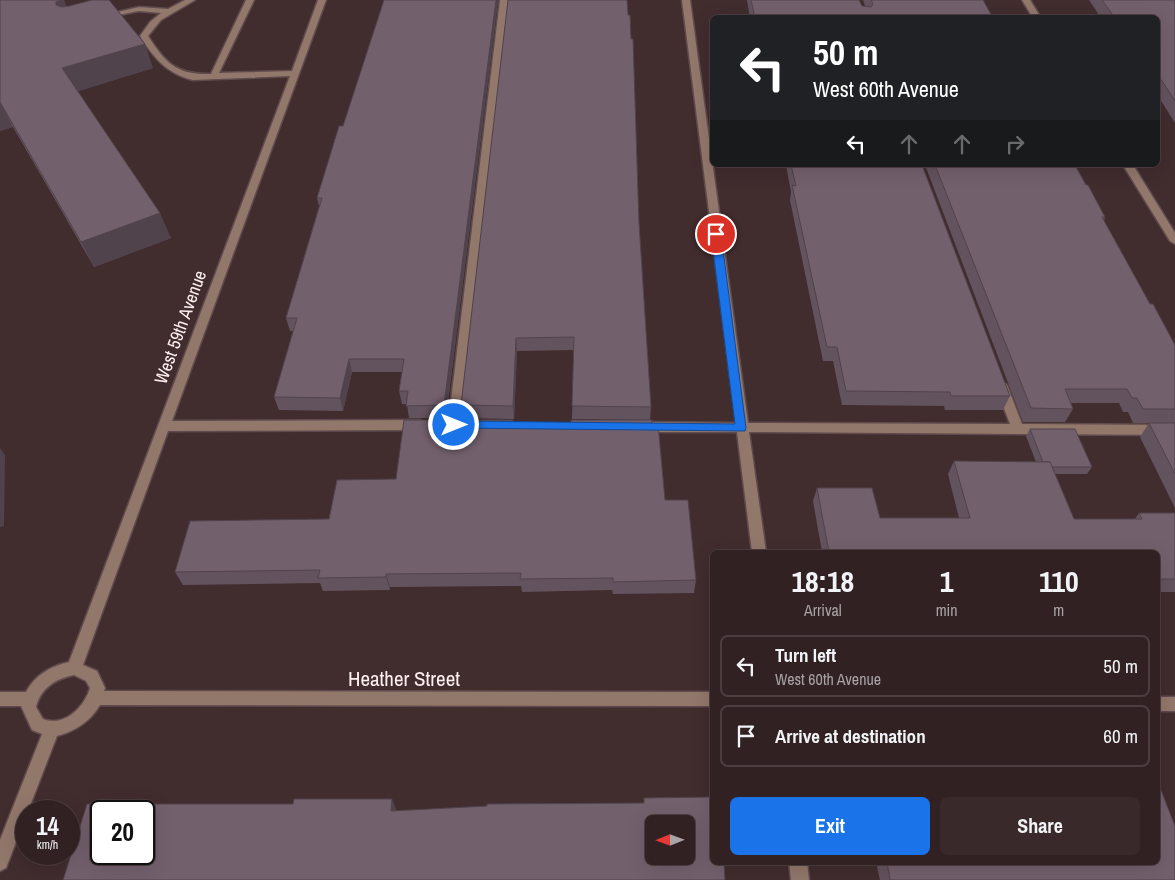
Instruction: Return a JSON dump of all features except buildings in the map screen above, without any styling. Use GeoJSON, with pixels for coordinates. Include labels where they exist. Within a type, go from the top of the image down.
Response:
{"type":"FeatureCollection","features":[{"type":"Feature","properties":{"kind":"street"},"geometry":{"type":"LineString","coordinates":[[192,0],[170,11],[148,28],[144,36],[167,65],[185,76],[295,73]]}},
{"type":"Feature","properties":{"kind":"street"},"geometry":{"type":"LineString","coordinates":[[214,76],[250,0]]}},
{"type":"Feature","properties":{"kind":"street","name":"West 59th Avenue"},"geometry":{"type":"LineString","coordinates":[[74,668],[322,0]]}},
{"type":"Feature","properties":{"kind":"street"},"geometry":{"type":"LineString","coordinates":[[164,426],[450,425],[504,0]]}},
{"type":"Feature","properties":{"kind":"street"},"geometry":{"type":"LineString","coordinates":[[686,0],[758,550]]}},
{"type":"Feature","properties":{"kind":"street"},"geometry":{"type":"LineString","coordinates":[[1026,0],[1035,15]]}},
{"type":"Feature","properties":{"kind":"street"},"geometry":{"type":"LineString","coordinates":[[96,19],[138,9],[170,11]]}},
{"type":"Feature","properties":{"kind":"street"},"geometry":{"type":"LineString","coordinates":[[1129,167],[1175,241]]}},
{"type":"Feature","properties":{"kind":"street"},"geometry":{"type":"LineString","coordinates":[[998,374],[1018,429]]}},
{"type":"Feature","properties":{"kind":"street"},"geometry":{"type":"LineString","coordinates":[[634,427],[1175,430]]}},
{"type":"Feature","properties":{"kind":"street"},"geometry":{"type":"LineString","coordinates":[[74,668],[90,673],[96,680],[95,698],[83,716],[62,728],[42,728],[34,723],[28,708],[35,690],[52,674],[74,668]]}},
{"type":"Feature","properties":{"kind":"street"},"geometry":{"type":"LineString","coordinates":[[0,698],[30,699]]}},
{"type":"Feature","properties":{"kind":"street","name":"Heather Street"},"geometry":{"type":"LineString","coordinates":[[95,698],[710,699]]}},
{"type":"Feature","properties":{"kind":"street"},"geometry":{"type":"LineString","coordinates":[[1160,704],[1175,705]]}},
{"type":"Feature","properties":{"kind":"street"},"geometry":{"type":"LineString","coordinates":[[0,862],[52,729]]}},
{"type":"Feature","properties":{"kind":"street"},"geometry":{"type":"LineString","coordinates":[[798,865],[800,880]]}},
{"type":"Feature","properties":{"kind":"route"},"geometry":{"type":"LineString","coordinates":[[454,425],[741,428],[716,234]]}}]}
